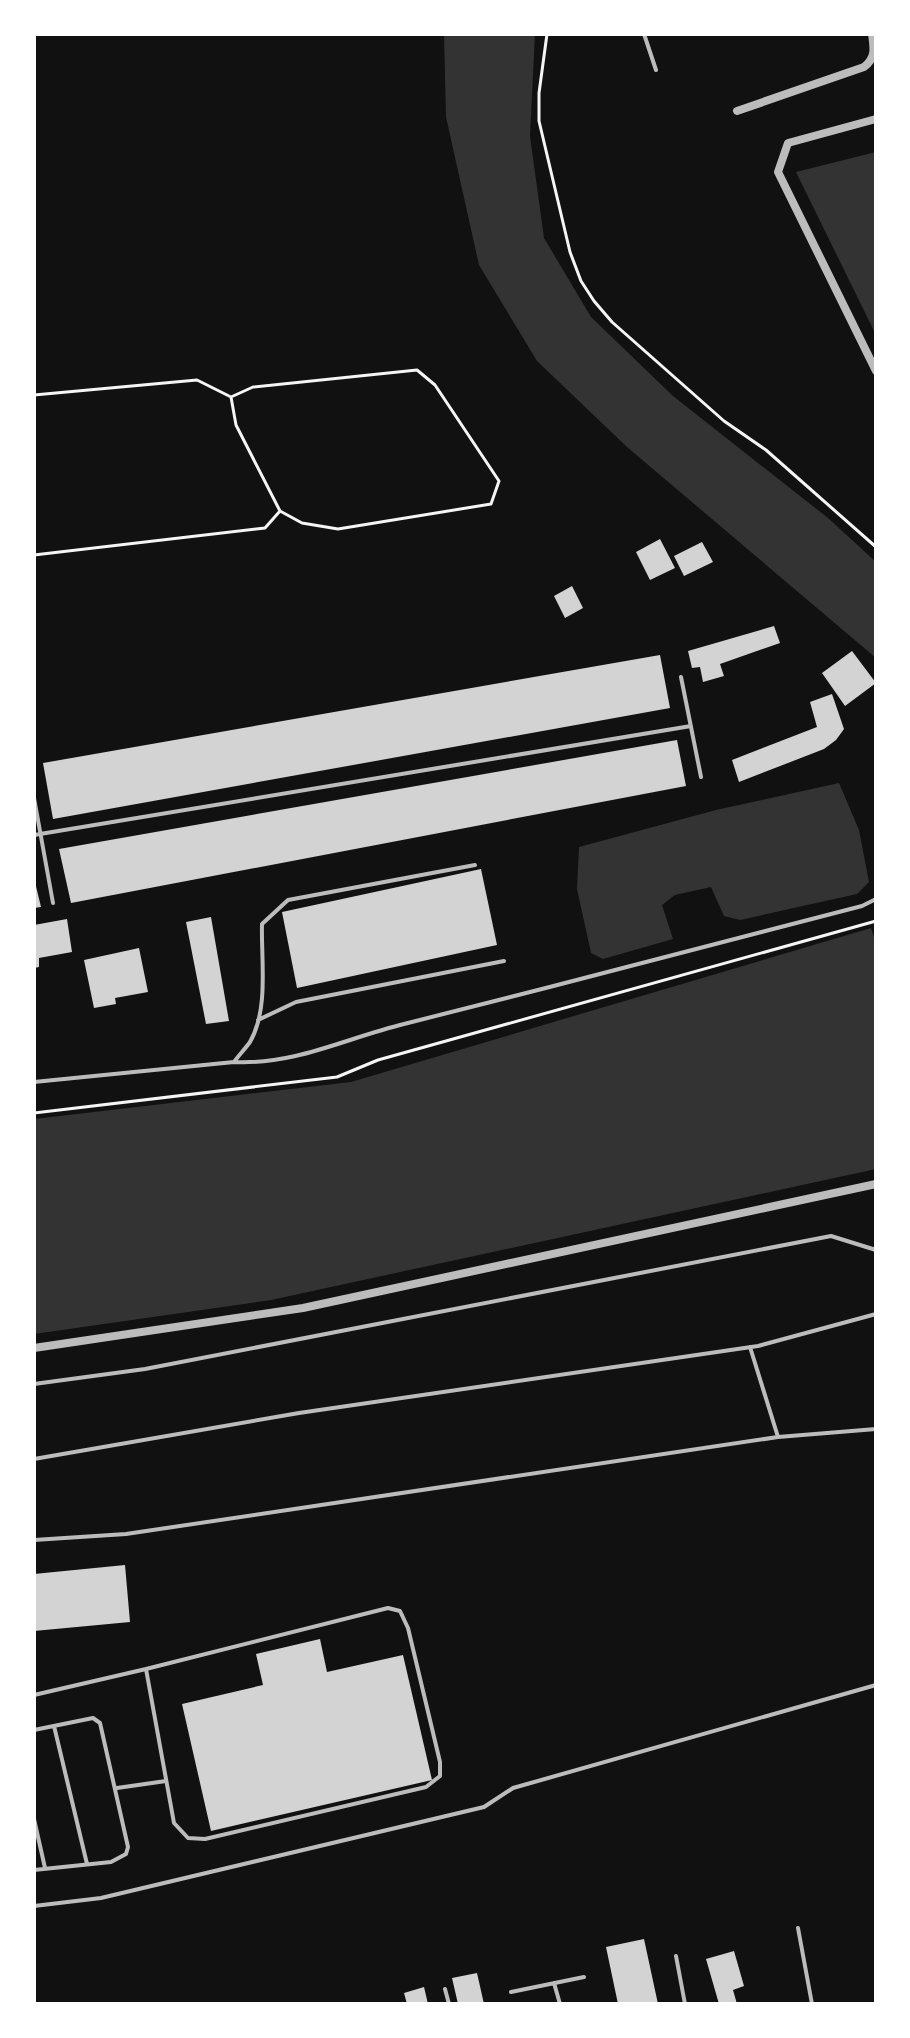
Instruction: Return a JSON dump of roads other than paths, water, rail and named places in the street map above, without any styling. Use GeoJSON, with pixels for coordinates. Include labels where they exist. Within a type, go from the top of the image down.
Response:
{"type":"FeatureCollection","features":[{"type":"Feature","properties":{"kind":"street"},"geometry":{"type":"LineString","coordinates":[[737,111],[864,67],[871,62],[874,53],[872,34]]}},
{"type":"Feature","properties":{"kind":"street"},"geometry":{"type":"LineString","coordinates":[[876,119],[788,143],[778,172],[876,371]]}},
{"type":"Feature","properties":{"kind":"street"},"geometry":{"type":"LineString","coordinates":[[34,1348],[303,1308],[876,1184]]}},
{"type":"Feature","properties":{"kind":"lane"},"geometry":{"type":"LineString","coordinates":[[644,34],[656,70]]}},
{"type":"Feature","properties":{"kind":"lane"},"geometry":{"type":"LineString","coordinates":[[681,677],[701,777]]}},
{"type":"Feature","properties":{"kind":"lane"},"geometry":{"type":"LineString","coordinates":[[34,835],[691,726]]}},
{"type":"Feature","properties":{"kind":"lane"},"geometry":{"type":"LineString","coordinates":[[34,798],[53,903]]}},
{"type":"Feature","properties":{"kind":"lane"},"geometry":{"type":"LineString","coordinates":[[234,1062],[251,1040],[258,1020],[262,924],[288,900],[475,865]]}},
{"type":"Feature","properties":{"kind":"lane"},"geometry":{"type":"LineString","coordinates":[[34,1082],[290,1059],[339,1046],[380,1030],[602,975],[862,906],[876,899]]}},
{"type":"Feature","properties":{"kind":"lane"},"geometry":{"type":"LineString","coordinates":[[258,1020],[296,1002],[504,961]]}},
{"type":"Feature","properties":{"kind":"lane"},"geometry":{"type":"LineString","coordinates":[[34,1384],[145,1369],[831,1236],[876,1250]]}},
{"type":"Feature","properties":{"kind":"lane"},"geometry":{"type":"LineString","coordinates":[[34,1459],[299,1413],[750,1347],[876,1314]]}},
{"type":"Feature","properties":{"kind":"lane"},"geometry":{"type":"LineString","coordinates":[[750,1347],[778,1437]]}},
{"type":"Feature","properties":{"kind":"lane"},"geometry":{"type":"LineString","coordinates":[[34,1540],[126,1534],[778,1437],[876,1429]]}},
{"type":"Feature","properties":{"kind":"lane"},"geometry":{"type":"LineString","coordinates":[[34,1695],[388,1608],[400,1611],[408,1628],[440,1762],[440,1776],[426,1787],[205,1839],[188,1838],[174,1823],[146,1669]]}},
{"type":"Feature","properties":{"kind":"lane"},"geometry":{"type":"LineString","coordinates":[[34,1906],[101,1898],[484,1807],[513,1788],[876,1685]]}},
{"type":"Feature","properties":{"kind":"lane"},"geometry":{"type":"LineString","coordinates":[[34,1730],[93,1718],[97,1720],[117,1788],[128,1847],[126,1854],[111,1862],[34,1870]]}},
{"type":"Feature","properties":{"kind":"lane"},"geometry":{"type":"LineString","coordinates":[[54,1726],[87,1864]]}},
{"type":"Feature","properties":{"kind":"lane"},"geometry":{"type":"LineString","coordinates":[[117,1788],[166,1781]]}},
{"type":"Feature","properties":{"kind":"lane"},"geometry":{"type":"LineString","coordinates":[[34,1819],[45,1869]]}},
{"type":"Feature","properties":{"kind":"lane"},"geometry":{"type":"LineString","coordinates":[[798,1928],[812,2004]]}},
{"type":"Feature","properties":{"kind":"lane"},"geometry":{"type":"LineString","coordinates":[[676,1956],[685,2004]]}},
{"type":"Feature","properties":{"kind":"lane"},"geometry":{"type":"LineString","coordinates":[[511,1992],[584,1977]]}},
{"type":"Feature","properties":{"kind":"lane"},"geometry":{"type":"LineString","coordinates":[[554,1983],[560,2004]]}},
{"type":"Feature","properties":{"kind":"lane"},"geometry":{"type":"LineString","coordinates":[[445,1989],[449,2004]]}}]}
